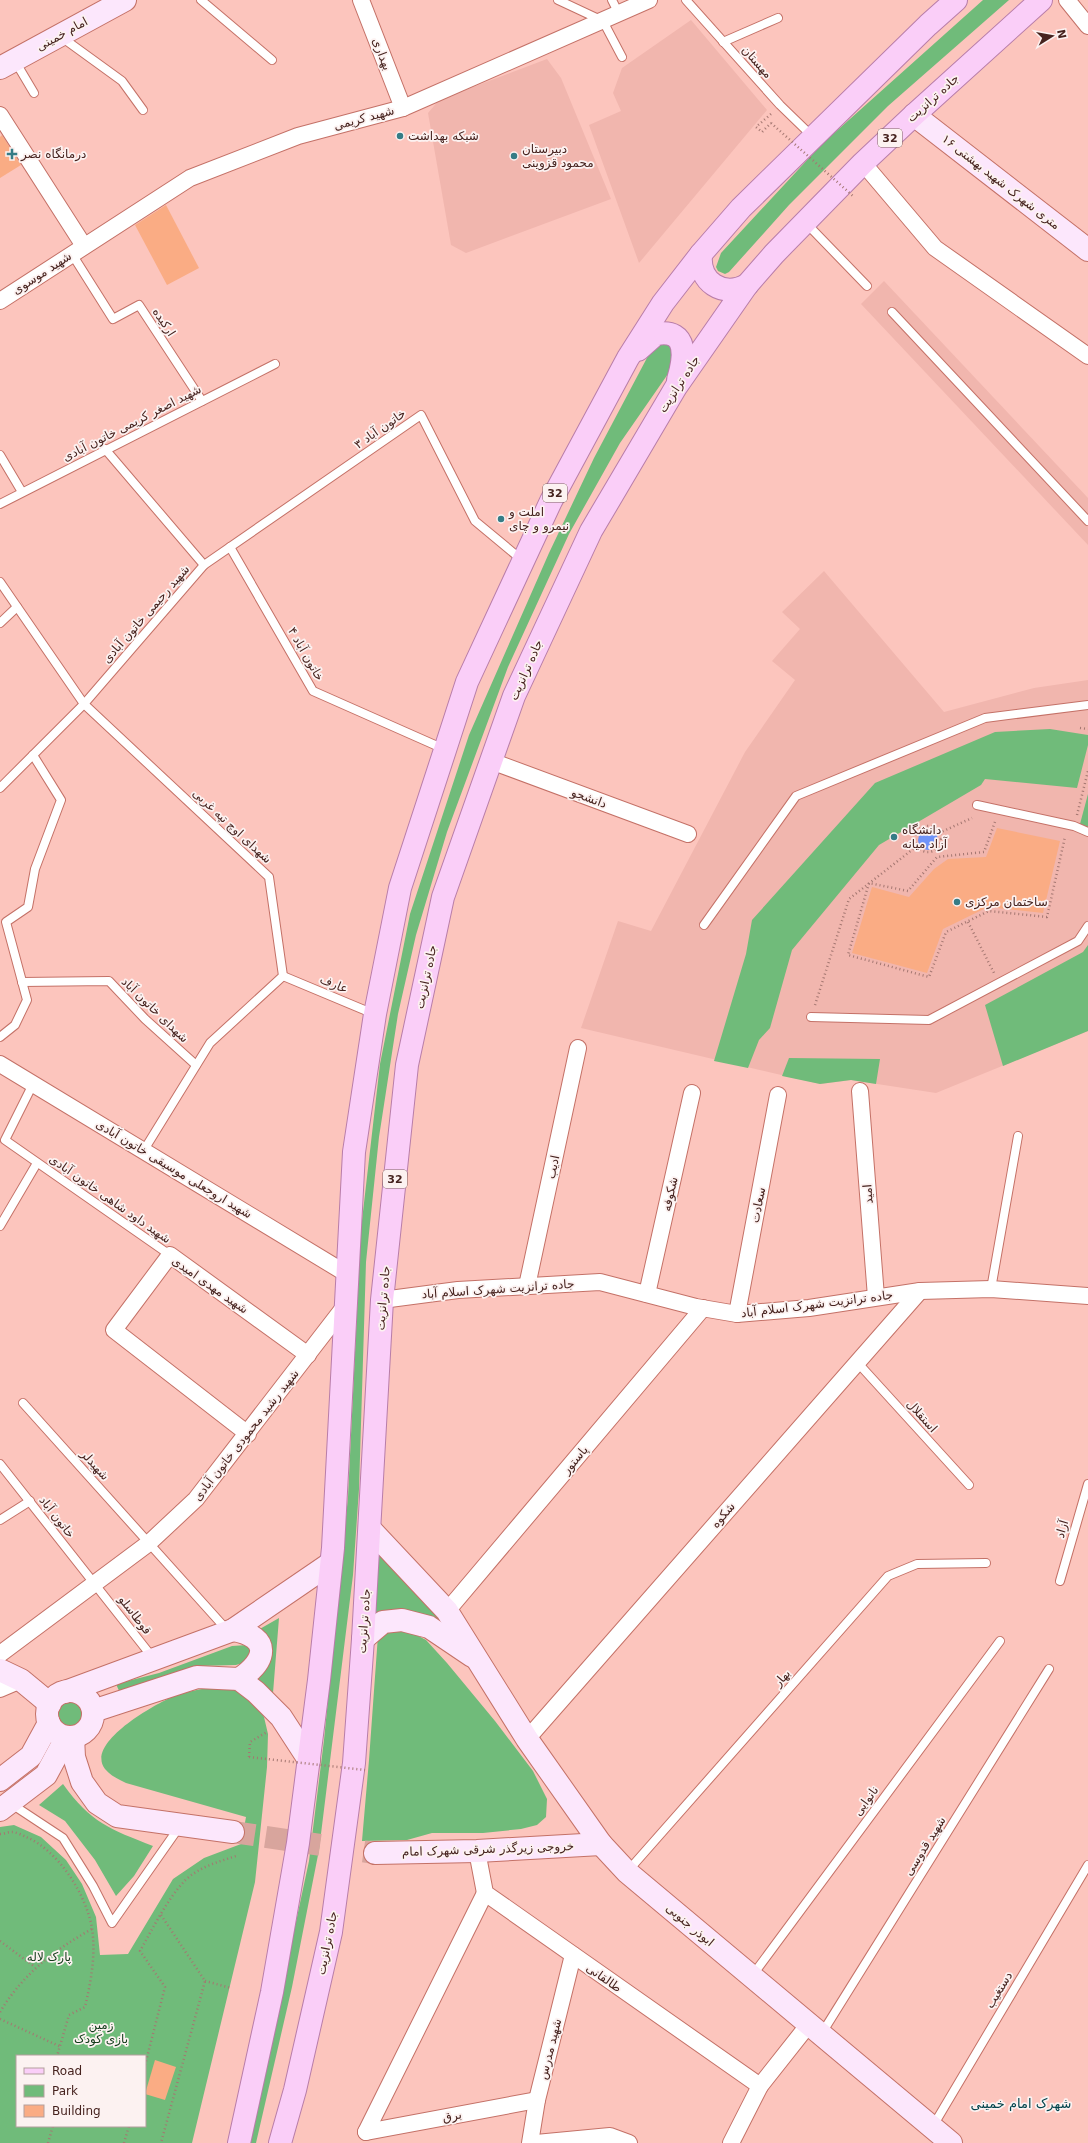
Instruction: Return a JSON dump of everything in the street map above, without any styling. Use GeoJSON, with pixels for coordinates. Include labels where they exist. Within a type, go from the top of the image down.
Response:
{"type":"FeatureCollection","features":[{"type":"Feature","properties":{"kind":"main road","name":"32"},"geometry":{"type":"LineString","coordinates":[[239,2143],[272,1992],[298,1843],[309,1760],[331,1563],[354,1152],[375,1014],[400,888],[467,682],[551,501],[628,358],[663,303],[701,254],[741,208],[928,25],[956,0]]}},
{"type":"Feature","properties":{"kind":"main road","name":"جاده ترانزیت"},"geometry":{"type":"LineString","coordinates":[[280,2143],[295,2090],[331,1932],[354,1764],[370,1529],[382,1300],[407,1065],[443,897],[514,696],[591,531],[676,387],[747,285],[863,163],[1041,0]]}},
{"type":"Feature","properties":{"kind":"main road"},"geometry":{"type":"LineString","coordinates":[[701,254],[701,269],[704,275],[714,286],[727,290],[734,290],[747,285]]}},
{"type":"Feature","properties":{"kind":"main road"},"geometry":{"type":"LineString","coordinates":[[628,358],[656,334],[664,332],[672,334],[678,339],[683,351],[684,360],[676,387]]}},
{"type":"Feature","properties":{"kind":"street","name":"امام خمینی"},"geometry":{"type":"LineString","coordinates":[[8,64],[125,0]]}},
{"type":"Feature","properties":{"kind":"street","name":"بهداری"},"geometry":{"type":"LineString","coordinates":[[362,0],[403,108]]}},
{"type":"Feature","properties":{"kind":"street","name":"شهید کریمی"},"geometry":{"type":"LineString","coordinates":[[78,250],[190,178],[298,136],[403,108],[603,21],[616,7],[649,0]]}},
{"type":"Feature","properties":{"kind":"street"},"geometry":{"type":"LineString","coordinates":[[1067,0],[1088,26]]}},
{"type":"Feature","properties":{"kind":"street"},"geometry":{"type":"LineString","coordinates":[[0,115],[78,250]]}},
{"type":"Feature","properties":{"kind":"street","name":"۱۶ متری شهرک شهيد بهشتی"},"geometry":{"type":"LineString","coordinates":[[914,115],[1088,250]]}},
{"type":"Feature","properties":{"kind":"street"},"geometry":{"type":"LineString","coordinates":[[863,163],[935,248],[1088,356]]}},
{"type":"Feature","properties":{"kind":"street","name":"شهید موسوی"},"geometry":{"type":"LineString","coordinates":[[0,301],[78,250]]}},
{"type":"Feature","properties":{"kind":"street","name":"دانشجو"},"geometry":{"type":"LineString","coordinates":[[491,761],[688,834]]}},
{"type":"Feature","properties":{"kind":"street","name":"ادیب"},"geometry":{"type":"LineString","coordinates":[[527,1286],[578,1048]]}},
{"type":"Feature","properties":{"kind":"street","name":"شهید اروجعلی موسیقی خاتون آبادی"},"geometry":{"type":"LineString","coordinates":[[0,1064],[347,1274]]}},
{"type":"Feature","properties":{"kind":"street","name":"امید"},"geometry":{"type":"LineString","coordinates":[[860,1092],[876,1297]]}},
{"type":"Feature","properties":{"kind":"street","name":"شکوفه"},"geometry":{"type":"LineString","coordinates":[[647,1294],[692,1093]]}},
{"type":"Feature","properties":{"kind":"street","name":"سعادت"},"geometry":{"type":"LineString","coordinates":[[737,1314],[778,1095]]}},
{"type":"Feature","properties":{"kind":"street","name":"شهید مهدی امیدی"},"geometry":{"type":"LineString","coordinates":[[248,1434],[114,1330],[170,1255],[308,1355]]}},
{"type":"Feature","properties":{"kind":"street","name":"جاده ترانزیت شهرک اسلام آباد"},"geometry":{"type":"LineString","coordinates":[[382,1300],[458,1290],[600,1282],[703,1308],[737,1314],[809,1308],[920,1291],[991,1289],[1088,1296]]}},
{"type":"Feature","properties":{"kind":"street","name":"شکوه"},"geometry":{"type":"LineString","coordinates":[[527,1739],[920,1291]]}},
{"type":"Feature","properties":{"kind":"street","name":"شهید رشید محمودی خاتون آبادی"},"geometry":{"type":"LineString","coordinates":[[0,1654],[96,1584],[149,1543],[196,1499],[248,1434],[345,1306]]}},
{"type":"Feature","properties":{"kind":"street","name":"پاستور"},"geometry":{"type":"LineString","coordinates":[[447,1611],[703,1308]]}},
{"type":"Feature","properties":{"kind":"street","name":"ابوذر جنوبی"},"geometry":{"type":"LineString","coordinates":[[370,1529],[447,1611],[527,1739],[601,1844],[627,1872],[951,2143]]}},
{"type":"Feature","properties":{"kind":"street"},"geometry":{"type":"LineString","coordinates":[[54,1706],[155,1660],[231,1631],[331,1563]]}},
{"type":"Feature","properties":{"kind":"street"},"geometry":{"type":"LineString","coordinates":[[363,1639],[383,1622],[402,1620],[416,1622],[429,1627],[480,1662]]}},
{"type":"Feature","properties":{"kind":"street"},"geometry":{"type":"LineString","coordinates":[[231,1631],[253,1636],[259,1642],[261,1653],[260,1660],[255,1666],[239,1679]]}},
{"type":"Feature","properties":{"kind":"street"},"geometry":{"type":"LineString","coordinates":[[0,1670],[21,1680],[54,1706]]}},
{"type":"Feature","properties":{"kind":"street"},"geometry":{"type":"LineString","coordinates":[[92,1711],[197,1677],[239,1679],[256,1692],[281,1717],[309,1760]]}},
{"type":"Feature","properties":{"kind":"street"},"geometry":{"type":"LineString","coordinates":[[0,1689],[21,1680]]}},
{"type":"Feature","properties":{"kind":"street"},"geometry":{"type":"LineString","coordinates":[[0,1780],[31,1756],[54,1706],[77,1692],[88,1700],[92,1711],[92,1718],[86,1731],[70,1737],[46,1775],[5,1806]]}},
{"type":"Feature","properties":{"kind":"street"},"geometry":{"type":"LineString","coordinates":[[54,1706],[53,1729],[70,1737]]}},
{"type":"Feature","properties":{"kind":"street"},"geometry":{"type":"LineString","coordinates":[[70,1737],[74,1757],[82,1782],[97,1803],[117,1816],[233,1832]]}},
{"type":"Feature","properties":{"kind":"street","name":"خروجی زیرگذر شرقی شهرک امام"},"geometry":{"type":"LineString","coordinates":[[375,1853],[477,1851],[601,1844]]}},
{"type":"Feature","properties":{"kind":"street"},"geometry":{"type":"LineString","coordinates":[[477,1851],[485,1893]]}},
{"type":"Feature","properties":{"kind":"street","name":"طالقانی"},"geometry":{"type":"LineString","coordinates":[[485,1893],[760,2086]]}},
{"type":"Feature","properties":{"kind":"street","name":"برق"},"geometry":{"type":"LineString","coordinates":[[485,1893],[366,2132],[538,2100]]}},
{"type":"Feature","properties":{"kind":"street","name":"شهید مدرس"},"geometry":{"type":"LineString","coordinates":[[530,2143],[538,2100],[573,1956]]}},
{"type":"Feature","properties":{"kind":"street"},"geometry":{"type":"LineString","coordinates":[[731,2143],[760,2086],[815,2029]]}},
{"type":"Feature","properties":{"kind":"street"},"geometry":{"type":"LineString","coordinates":[[536,2143],[610,2136],[629,2143]]}},
{"type":"Feature","properties":{"kind":"lane"},"geometry":{"type":"LineString","coordinates":[[201,0],[272,60]]}},
{"type":"Feature","properties":{"kind":"lane"},"geometry":{"type":"LineString","coordinates":[[558,0],[603,21],[622,57]]}},
{"type":"Feature","properties":{"kind":"lane","name":"مهستان"},"geometry":{"type":"LineString","coordinates":[[686,0],[780,105],[813,137]]}},
{"type":"Feature","properties":{"kind":"lane"},"geometry":{"type":"LineString","coordinates":[[723,42],[778,18]]}},
{"type":"Feature","properties":{"kind":"lane"},"geometry":{"type":"LineString","coordinates":[[60,36],[122,81],[143,110]]}},
{"type":"Feature","properties":{"kind":"lane"},"geometry":{"type":"LineString","coordinates":[[8,64],[34,93]]}},
{"type":"Feature","properties":{"kind":"lane"},"geometry":{"type":"LineString","coordinates":[[805,223],[867,286]]}},
{"type":"Feature","properties":{"kind":"lane","name":"ارکیده"},"geometry":{"type":"LineString","coordinates":[[78,250],[113,319],[139,305],[202,401]]}},
{"type":"Feature","properties":{"kind":"lane"},"geometry":{"type":"LineString","coordinates":[[892,312],[1088,521]]}},
{"type":"Feature","properties":{"kind":"lane","name":"شهید اصغر کریمی خاتون آبادی"},"geometry":{"type":"LineString","coordinates":[[0,504],[105,449],[275,364]]}},
{"type":"Feature","properties":{"kind":"lane","name":"خاتون آباد ۳"},"geometry":{"type":"LineString","coordinates":[[204,565],[421,415],[475,521],[523,560]]}},
{"type":"Feature","properties":{"kind":"lane","name":"شهید رحیمی خاتون آبادی"},"geometry":{"type":"LineString","coordinates":[[0,788],[84,704],[204,565],[105,449]]}},
{"type":"Feature","properties":{"kind":"lane"},"geometry":{"type":"LineString","coordinates":[[0,455],[22,492]]}},
{"type":"Feature","properties":{"kind":"lane","name":"خاتون آباد ۴"},"geometry":{"type":"LineString","coordinates":[[230,547],[313,691],[445,750]]}},
{"type":"Feature","properties":{"kind":"lane","name":"شهدای اوچ تپه غربی"},"geometry":{"type":"LineString","coordinates":[[0,582],[84,704],[269,876],[283,976]]}},
{"type":"Feature","properties":{"kind":"lane"},"geometry":{"type":"LineString","coordinates":[[0,623],[17,607]]}},
{"type":"Feature","properties":{"kind":"lane"},"geometry":{"type":"LineString","coordinates":[[704,925],[796,796],[985,718],[1088,705]]}},
{"type":"Feature","properties":{"kind":"lane"},"geometry":{"type":"LineString","coordinates":[[0,1037],[15,1025],[28,1000],[6,922],[28,906],[35,870],[61,800],[33,755]]}},
{"type":"Feature","properties":{"kind":"lane"},"geometry":{"type":"LineString","coordinates":[[977,805],[1068,825],[1088,832]]}},
{"type":"Feature","properties":{"kind":"lane"},"geometry":{"type":"LineString","coordinates":[[811,1016],[928,1020],[1078,941],[1088,926]]}},
{"type":"Feature","properties":{"kind":"lane"},"geometry":{"type":"LineString","coordinates":[[144,1150],[210,1043],[283,976]]}},
{"type":"Feature","properties":{"kind":"lane","name":"عارف"},"geometry":{"type":"LineString","coordinates":[[283,976],[375,1014]]}},
{"type":"Feature","properties":{"kind":"lane","name":"شهدای خاتون آباد"},"geometry":{"type":"LineString","coordinates":[[22,982],[109,981],[145,1019],[196,1066]]}},
{"type":"Feature","properties":{"kind":"lane","name":"شهید داود شاهی خاتون آبادی"},"geometry":{"type":"LineString","coordinates":[[33,1084],[5,1140],[170,1255]]}},
{"type":"Feature","properties":{"kind":"lane"},"geometry":{"type":"LineString","coordinates":[[991,1289],[1018,1136]]}},
{"type":"Feature","properties":{"kind":"lane"},"geometry":{"type":"LineString","coordinates":[[0,1226],[37,1163]]}},
{"type":"Feature","properties":{"kind":"lane","name":"استقلال"},"geometry":{"type":"LineString","coordinates":[[857,1362],[968,1485]]}},
{"type":"Feature","properties":{"kind":"lane","name":"شهیدلر"},"geometry":{"type":"LineString","coordinates":[[23,1402],[149,1543],[231,1631]]}},
{"type":"Feature","properties":{"kind":"lane","name":"خاتون آباد"},"geometry":{"type":"LineString","coordinates":[[0,1464],[96,1584]]}},
{"type":"Feature","properties":{"kind":"lane","name":"آزاد"},"geometry":{"type":"LineString","coordinates":[[1060,1581],[1088,1484]]}},
{"type":"Feature","properties":{"kind":"lane"},"geometry":{"type":"LineString","coordinates":[[0,1520],[30,1501]]}},
{"type":"Feature","properties":{"kind":"lane","name":"بهار"},"geometry":{"type":"LineString","coordinates":[[627,1872],[888,1576],[917,1564],[986,1563]]}},
{"type":"Feature","properties":{"kind":"lane","name":"قوطاسلو"},"geometry":{"type":"LineString","coordinates":[[96,1584],[155,1660]]}},
{"type":"Feature","properties":{"kind":"lane","name":"نانوایی"},"geometry":{"type":"LineString","coordinates":[[752,1976],[1000,1641]]}},
{"type":"Feature","properties":{"kind":"lane","name":"شهید قدوسی"},"geometry":{"type":"LineString","coordinates":[[815,2029],[1049,1669]]}},
{"type":"Feature","properties":{"kind":"lane"},"geometry":{"type":"LineString","coordinates":[[5,1806],[63,1838],[93,1886],[112,1924],[181,1825]]}},
{"type":"Feature","properties":{"kind":"lane","name":"دستغیب"},"geometry":{"type":"LineString","coordinates":[[932,2128],[1088,1865]]}},
{"type":"Feature","properties":{"kind":"path"},"geometry":{"type":"LineString","coordinates":[[780,105],[756,127],[762,132],[771,124],[853,196]]}},
{"type":"Feature","properties":{"kind":"path"},"geometry":{"type":"LineString","coordinates":[[1080,728],[1088,729]]}},
{"type":"Feature","properties":{"kind":"path"},"geometry":{"type":"LineString","coordinates":[[1076,818],[1088,771]]}},
{"type":"Feature","properties":{"kind":"path"},"geometry":{"type":"LineString","coordinates":[[938,833],[970,817],[973,818]]}},
{"type":"Feature","properties":{"kind":"path"},"geometry":{"type":"LineString","coordinates":[[988,821],[1002,824]]}},
{"type":"Feature","properties":{"kind":"path"},"geometry":{"type":"LineString","coordinates":[[869,882],[908,892],[937,857],[984,852],[995,822]]}},
{"type":"Feature","properties":{"kind":"path"},"geometry":{"type":"LineString","coordinates":[[930,827],[938,833],[940,844],[933,851],[923,852],[917,846],[916,834],[922,828],[930,827]]}},
{"type":"Feature","properties":{"kind":"path"},"geometry":{"type":"LineString","coordinates":[[869,882],[848,955],[930,978],[946,932],[989,911],[1047,917],[1066,837],[1059,835]]}},
{"type":"Feature","properties":{"kind":"path"},"geometry":{"type":"LineString","coordinates":[[811,1016],[849,899],[917,846]]}},
{"type":"Feature","properties":{"kind":"path"},"geometry":{"type":"LineString","coordinates":[[933,851],[937,857]]}},
{"type":"Feature","properties":{"kind":"path"},"geometry":{"type":"LineString","coordinates":[[968,922],[999,983]]}},
{"type":"Feature","properties":{"kind":"path"},"geometry":{"type":"LineString","coordinates":[[250,1742],[249,1757],[365,1770]]}},
{"type":"Feature","properties":{"kind":"path"},"geometry":{"type":"LineString","coordinates":[[0,1834],[13,1832],[39,1842],[60,1862],[78,1891],[92,1929],[93,1975],[86,2007],[69,2015],[57,2055]]}},
{"type":"Feature","properties":{"kind":"path"},"geometry":{"type":"LineString","coordinates":[[146,2061],[165,1987],[140,1951],[174,1895],[191,1875],[212,1864],[236,1856]]}},
{"type":"Feature","properties":{"kind":"path"},"geometry":{"type":"LineString","coordinates":[[161,1915],[205,1981],[231,1988]]}},
{"type":"Feature","properties":{"kind":"path"},"geometry":{"type":"LineString","coordinates":[[0,2012],[10,1995],[35,1967],[66,1943],[92,1929]]}},
{"type":"Feature","properties":{"kind":"path"},"geometry":{"type":"LineString","coordinates":[[0,1941],[35,1967]]}},
{"type":"Feature","properties":{"kind":"path"},"geometry":{"type":"LineString","coordinates":[[161,2143],[205,1981]]}},
{"type":"Feature","properties":{"kind":"path"},"geometry":{"type":"LineString","coordinates":[[0,2019],[59,2046]]}},
{"type":"Feature","properties":{"kind":"path"},"geometry":{"type":"LineString","coordinates":[[48,2143],[53,2127]]}},
{"type":"Feature","properties":{"kind":"path"},"geometry":{"type":"LineString","coordinates":[[124,2143],[129,2127]]}},
{"type":"Feature","properties":{"kind":"shaded area"},"geometry":{"type":"Polygon","coordinates":[[[691,20],[767,110],[639,263],[589,125],[621,111],[613,93],[622,68],[691,20]]]}},
{"type":"Feature","properties":{"kind":"shaded area","name":"دبیرستان محمود قزوینی"},"geometry":{"type":"Polygon","coordinates":[[[547,59],[561,78],[611,199],[466,253],[451,245],[428,113],[439,100],[547,59]]]}},
{"type":"Feature","properties":{"kind":"shaded area"},"geometry":{"type":"Polygon","coordinates":[[[884,281],[1088,498],[1088,545],[861,304],[884,281]]]}},
{"type":"Feature","properties":{"kind":"shaded area","name":"دانشگاه آزاد میانه"},"geometry":{"type":"Polygon","coordinates":[[[824,571],[944,712],[1034,688],[1088,680],[1088,1031],[936,1093],[851,1080],[820,1084],[581,1028],[618,921],[651,931],[745,752],[795,680],[772,661],[800,629],[782,612],[824,571]]]}},
{"type":"Feature","properties":{"kind":"green space"},"geometry":{"type":"Polygon","coordinates":[[[983,0],[1009,0],[888,106],[789,205],[729,272],[725,274],[718,271],[716,267],[721,253],[822,144],[983,0]]]}},
{"type":"Feature","properties":{"kind":"green space"},"geometry":{"type":"Polygon","coordinates":[[[661,343],[672,346],[670,371],[620,443],[569,534],[508,667],[447,832],[416,935],[398,1014],[379,1137],[366,1262],[359,1489],[353,1575],[319,1850],[292,1987],[256,2143],[246,2143],[276,2015],[309,1861],[324,1740],[348,1497],[361,1229],[380,1064],[410,914],[469,735],[549,553],[594,458],[648,356],[661,343]]]}},
{"type":"Feature","properties":{"kind":"green space"},"geometry":{"type":"Polygon","coordinates":[[[1050,729],[1088,735],[1088,745],[1077,788],[985,779],[981,785],[879,845],[792,950],[770,1028],[759,1040],[748,1068],[714,1061],[746,954],[752,920],[875,783],[995,732],[1050,729]]]}},
{"type":"Feature","properties":{"kind":"green space"},"geometry":{"type":"Polygon","coordinates":[[[1088,794],[1088,827],[1080,824],[1088,794]]]}},
{"type":"Feature","properties":{"kind":"green space"},"geometry":{"type":"Polygon","coordinates":[[[1088,945],[1088,1031],[1003,1066],[985,1005],[1083,952],[1088,945]]]}},
{"type":"Feature","properties":{"kind":"green space"},"geometry":{"type":"Polygon","coordinates":[[[789,1058],[880,1059],[876,1084],[851,1080],[820,1084],[782,1076],[789,1058]]]}},
{"type":"Feature","properties":{"kind":"green space"},"geometry":{"type":"Polygon","coordinates":[[[378,1545],[449,1623],[372,1616],[378,1545]]]}},
{"type":"Feature","properties":{"kind":"green space"},"geometry":{"type":"Polygon","coordinates":[[[279,1618],[273,1693],[255,1681],[267,1665],[258,1630],[279,1618]]]}},
{"type":"Feature","properties":{"kind":"green space"},"geometry":{"type":"Polygon","coordinates":[[[383,1630],[409,1631],[426,1640],[495,1721],[533,1771],[547,1799],[546,1817],[537,1825],[521,1829],[483,1833],[432,1833],[407,1840],[362,1841],[378,1635],[383,1630]]]}},
{"type":"Feature","properties":{"kind":"green space"},"geometry":{"type":"Polygon","coordinates":[[[247,1645],[254,1647],[246,1662],[236,1665],[198,1666],[120,1693],[116,1684],[159,1673],[232,1646],[247,1645]]]}},
{"type":"Feature","properties":{"kind":"green space"},"geometry":{"type":"Polygon","coordinates":[[[208,1688],[236,1690],[255,1702],[264,1717],[268,1734],[267,1767],[255,1882],[192,2143],[0,2143],[0,1827],[14,1825],[41,1837],[66,1860],[82,1884],[96,1917],[100,1955],[128,1954],[173,1879],[204,1858],[241,1844],[246,1817],[126,1783],[107,1771],[101,1759],[104,1748],[124,1726],[151,1708],[172,1697],[186,1692],[208,1688]]]}},
{"type":"Feature","properties":{"kind":"green space"},"geometry":{"type":"Polygon","coordinates":[[[75,1697],[84,1702],[88,1708],[88,1722],[84,1728],[75,1733],[67,1733],[58,1728],[54,1722],[53,1711],[58,1702],[64,1698],[75,1697]]]}},
{"type":"Feature","properties":{"kind":"green space"},"geometry":{"type":"Polygon","coordinates":[[[63,1784],[83,1808],[102,1823],[125,1835],[153,1846],[134,1876],[116,1896],[95,1860],[65,1821],[39,1805],[63,1784]]]}},
{"type":"Feature","properties":{"kind":"water"},"geometry":{"type":"Polygon","coordinates":[[[928,830],[935,833],[938,840],[935,847],[928,850],[921,847],[918,840],[921,833],[928,830]]]}},
{"type":"Feature","properties":{"kind":"building","name":"درمانگاه نصر"},"geometry":{"type":"Polygon","coordinates":[[[2,135],[21,165],[0,178],[0,137],[2,135]]]}},
{"type":"Feature","properties":{"kind":"building"},"geometry":{"type":"Polygon","coordinates":[[[166,205],[199,268],[167,285],[135,225],[166,205]]]}},
{"type":"Feature","properties":{"kind":"building","name":"ساختمان مرکزی"},"geometry":{"type":"Polygon","coordinates":[[[997,828],[1060,841],[1043,913],[988,907],[943,929],[927,973],[852,953],[872,887],[909,897],[934,869],[948,859],[986,857],[997,828]]]}},
{"type":"Feature","properties":{"kind":"building"},"geometry":{"type":"Polygon","coordinates":[[[155,2060],[176,2067],[165,2100],[146,2094],[155,2060]]]}},
{"type":"Feature","properties":{"kind":"tunnel"},"geometry":{"type":"LineString","coordinates":[[233,1832],[375,1853]]}},
{"type":"Feature","properties":{"kind":"place","name":"شبکه بهداشت"},"geometry":{"type":"Point","coordinates":[400,136]}},
{"type":"Feature","properties":{"kind":"place","name":"درمانگاه نصر"},"geometry":{"type":"Point","coordinates":[12,154]}},
{"type":"Feature","properties":{"kind":"place","name":"دبیرستان محمود قزوینی"},"geometry":{"type":"Point","coordinates":[514,156]}},
{"type":"Feature","properties":{"kind":"place","name":"املت و نیمرو و چای"},"geometry":{"type":"Point","coordinates":[501,519]}},
{"type":"Feature","properties":{"kind":"place","name":"دانشگاه آزاد میانه"},"geometry":{"type":"Point","coordinates":[894,837]}},
{"type":"Feature","properties":{"kind":"place","name":"ساختمان مرکزی"},"geometry":{"type":"Point","coordinates":[957,902]}},
{"type":"Feature","properties":{"kind":"district","name":"شهرک امام خمینی"},"geometry":{"type":"Point","coordinates":[1021,2103]}},
{"type":"Feature","properties":{"kind":"park label","name":"پارک لاله"},"geometry":{"type":"Point","coordinates":[49,1957]}},
{"type":"Feature","properties":{"kind":"park label","name":"زمین بازی کودک"},"geometry":{"type":"Point","coordinates":[101,2032]}}]}
